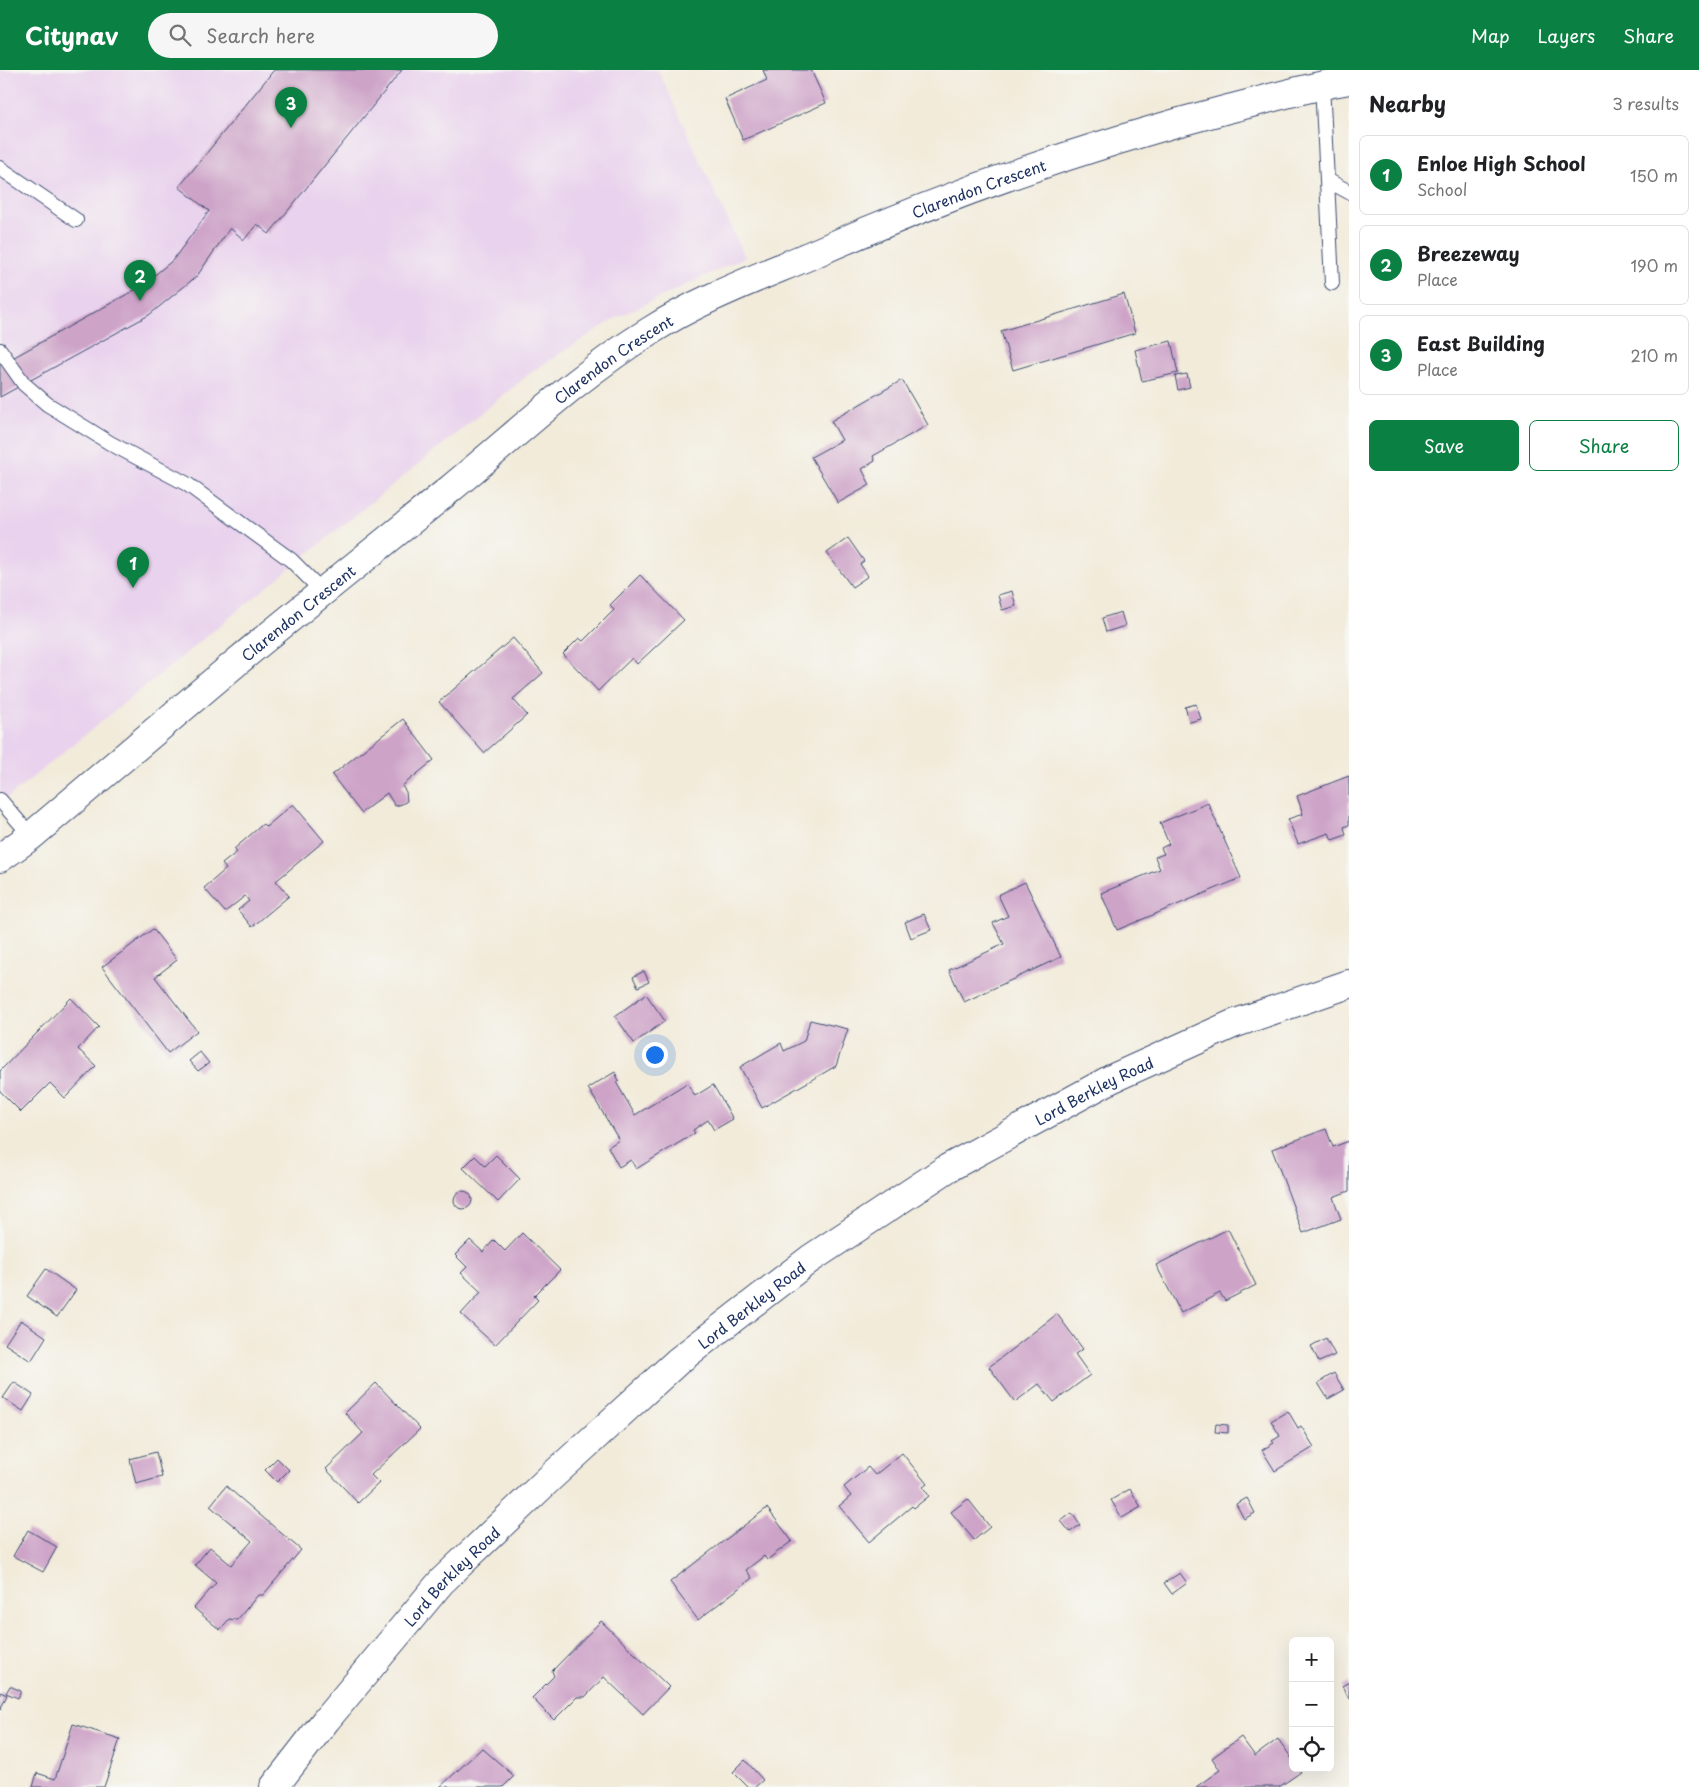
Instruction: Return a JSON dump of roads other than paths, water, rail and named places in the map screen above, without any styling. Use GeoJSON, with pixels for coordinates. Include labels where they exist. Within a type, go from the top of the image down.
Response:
{"type":"FeatureCollection","features":[{"type":"Feature","properties":{"kind":"street","name":"Clarendon Crescent"},"geometry":{"type":"LineString","coordinates":[[0,858],[30,836],[557,398],[631,342],[655,327],[700,303],[885,222],[958,194],[1083,151],[1190,119],[1322,85],[1349,80]]}},
{"type":"Feature","properties":{"kind":"street","name":"Lord Berkley Road"},"geometry":{"type":"LineString","coordinates":[[274,1787],[326,1720],[441,1582],[551,1476],[678,1361],[810,1259],[948,1168],[1111,1079],[1233,1024],[1349,984]]}},
{"type":"Feature","properties":{"kind":"lane"},"geometry":{"type":"LineString","coordinates":[[1322,85],[1332,283]]}},
{"type":"Feature","properties":{"kind":"lane"},"geometry":{"type":"LineString","coordinates":[[0,168],[76,220]]}},
{"type":"Feature","properties":{"kind":"lane"},"geometry":{"type":"LineString","coordinates":[[1327,180],[1349,192]]}},
{"type":"Feature","properties":{"kind":"lane"},"geometry":{"type":"LineString","coordinates":[[0,350],[24,384],[47,404],[110,443],[187,484],[291,560],[323,592]]}},
{"type":"Feature","properties":{"kind":"lane"},"geometry":{"type":"LineString","coordinates":[[0,800],[30,836]]}},
{"type":"Feature","properties":{"kind":"place","name":"East Building"},"geometry":{"type":"Point","coordinates":[291,128]}},
{"type":"Feature","properties":{"kind":"place","name":"Breezeway"},"geometry":{"type":"Point","coordinates":[140,301]}},
{"type":"Feature","properties":{"kind":"place","name":"Enloe High School"},"geometry":{"type":"Point","coordinates":[133,588]}}]}
